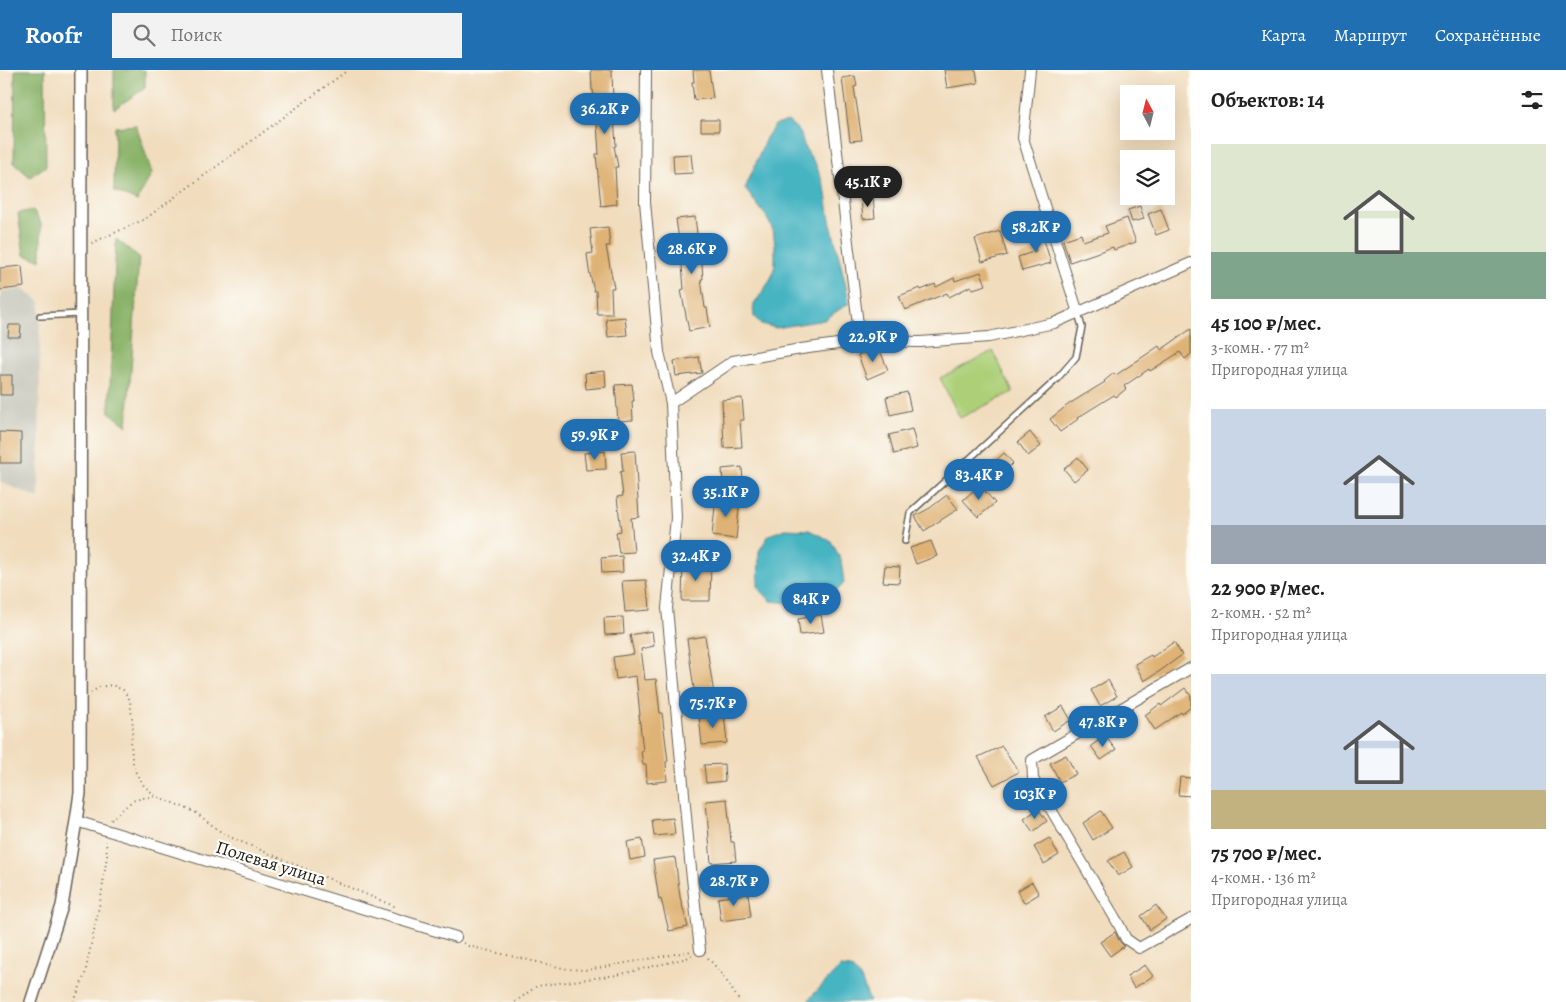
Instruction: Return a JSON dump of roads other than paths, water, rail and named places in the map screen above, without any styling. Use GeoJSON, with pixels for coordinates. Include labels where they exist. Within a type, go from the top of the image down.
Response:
{"type":"FeatureCollection","features":[{"type":"Feature","properties":{"kind":"street"},"geometry":{"type":"LineString","coordinates":[[31,1002],[62,906],[80,793],[81,70]]}},
{"type":"Feature","properties":{"kind":"street"},"geometry":{"type":"LineString","coordinates":[[646,70],[645,202],[659,352],[671,403],[676,518],[667,608],[700,950]]}},
{"type":"Feature","properties":{"kind":"street"},"geometry":{"type":"LineString","coordinates":[[826,70],[860,341]]}},
{"type":"Feature","properties":{"kind":"street"},"geometry":{"type":"LineString","coordinates":[[1030,70],[1024,138],[1078,313]]}},
{"type":"Feature","properties":{"kind":"street"},"geometry":{"type":"LineString","coordinates":[[671,403],[732,361],[801,348],[860,341],[920,342],[989,338],[1054,323],[1191,263]]}},
{"type":"Feature","properties":{"kind":"street"},"geometry":{"type":"LineString","coordinates":[[1191,668],[1032,760],[1033,779],[1126,939],[1139,948],[1191,919]]}},
{"type":"Feature","properties":{"kind":"street","name":"Полевая улица"},"geometry":{"type":"LineString","coordinates":[[76,821],[456,937]]}},
{"type":"Feature","properties":{"kind":"lane"},"geometry":{"type":"LineString","coordinates":[[905,541],[910,512],[1056,380],[1076,357],[1082,326],[1078,313]]}},
{"type":"Feature","properties":{"kind":"lane"},"geometry":{"type":"LineString","coordinates":[[40,316],[81,314]]}},
{"type":"Feature","properties":{"kind":"water"},"geometry":{"type":"Polygon","coordinates":[[[788,121],[800,132],[805,148],[816,165],[825,188],[830,220],[849,303],[824,320],[776,328],[761,324],[754,317],[753,306],[771,279],[775,265],[775,245],[773,230],[766,216],[745,189],[766,138],[775,125],[788,121]]]}},
{"type":"Feature","properties":{"kind":"water"},"geometry":{"type":"Polygon","coordinates":[[[785,529],[809,530],[831,541],[841,560],[844,583],[837,591],[820,600],[791,603],[771,601],[758,588],[759,551],[769,535],[785,529]]]}},
{"type":"Feature","properties":{"kind":"water"},"geometry":{"type":"Polygon","coordinates":[[[840,967],[851,968],[861,979],[870,1002],[810,1002],[809,999],[840,967]]]}}]}
